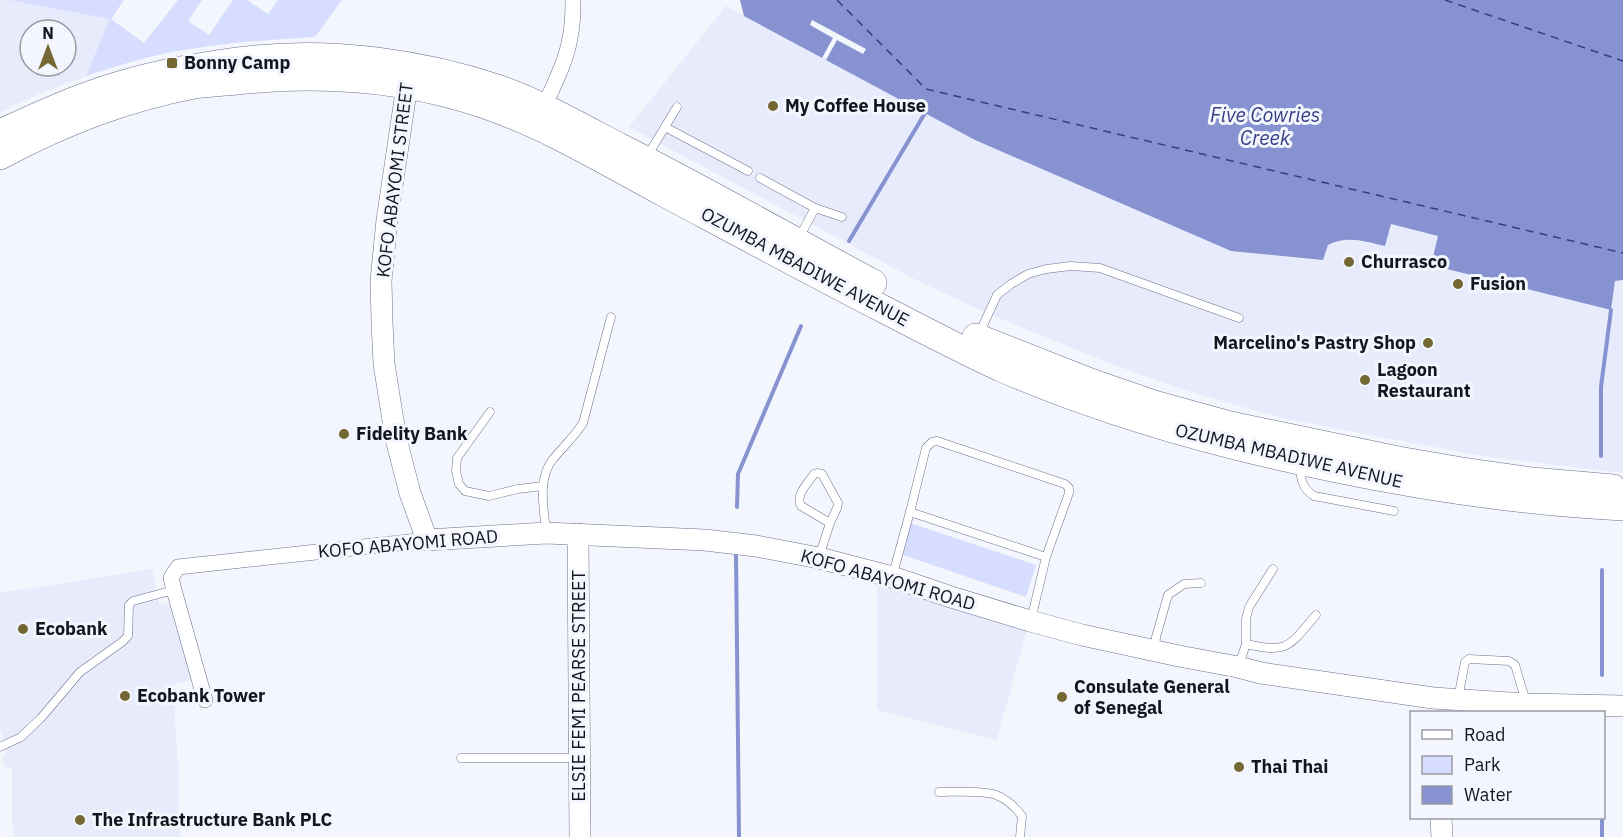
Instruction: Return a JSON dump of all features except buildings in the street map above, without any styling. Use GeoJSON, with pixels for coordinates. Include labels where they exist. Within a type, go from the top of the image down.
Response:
{"type":"FeatureCollection","features":[{"type":"Feature","properties":{"kind":"highway","name":"OZUMBA MBADIWE AVENUE"},"geometry":{"type":"LineString","coordinates":[[0,133],[54,108],[115,86],[170,72],[258,58],[356,60],[409,76],[447,93],[489,106],[540,117],[645,159],[917,308],[977,338],[1154,404],[1230,425],[1462,471],[1623,489]]}},
{"type":"Feature","properties":{"kind":"highway","name":"OZUMBA MBADIWE AVENUE"},"geometry":{"type":"LineString","coordinates":[[0,156],[36,137],[88,115],[141,98],[196,85],[254,79],[308,77],[362,80],[409,76]]}},
{"type":"Feature","properties":{"kind":"highway","name":"OZUMBA MBADIWE AVENUE"},"geometry":{"type":"LineString","coordinates":[[540,117],[598,157],[803,268],[1002,368],[1086,401],[1158,426],[1223,444],[1384,479],[1469,493],[1623,507]]}},
{"type":"Feature","properties":{"kind":"street"},"geometry":{"type":"LineString","coordinates":[[540,117],[570,39],[573,0]]}},
{"type":"Feature","properties":{"kind":"street","name":"KOFO ABAYOMI STREET"},"geometry":{"type":"LineString","coordinates":[[409,76],[386,230],[381,280],[382,332],[384,364],[396,439],[410,493],[427,540]]}},
{"type":"Feature","properties":{"kind":"street","name":"KOFO ABAYOMI ROAD"},"geometry":{"type":"LineString","coordinates":[[174,590],[171,578],[178,567],[427,540],[546,533],[705,540],[756,546],[819,558],[892,577],[951,597],[1082,635],[1261,673],[1434,705],[1458,699],[1527,704],[1623,706]]}},
{"type":"Feature","properties":{"kind":"street","name":"ELSIE FEMI PEARSE STREET"},"geometry":{"type":"LineString","coordinates":[[578,534],[580,837]]}},
{"type":"Feature","properties":{"kind":"street"},"geometry":{"type":"LineString","coordinates":[[174,590],[205,700]]}},
{"type":"Feature","properties":{"kind":"street"},"geometry":{"type":"LineString","coordinates":[[1441,819],[1442,837]]}},
{"type":"Feature","properties":{"kind":"lane"},"geometry":{"type":"LineString","coordinates":[[645,159],[677,108]]}},
{"type":"Feature","properties":{"kind":"lane"},"geometry":{"type":"LineString","coordinates":[[665,127],[748,171]]}},
{"type":"Feature","properties":{"kind":"lane"},"geometry":{"type":"LineString","coordinates":[[760,178],[815,208],[842,217]]}},
{"type":"Feature","properties":{"kind":"lane"},"geometry":{"type":"LineString","coordinates":[[797,242],[815,208]]}},
{"type":"Feature","properties":{"kind":"lane"},"geometry":{"type":"LineString","coordinates":[[977,338],[997,295],[1011,284],[1028,274],[1071,266],[1100,268],[1239,318]]}},
{"type":"Feature","properties":{"kind":"lane"},"geometry":{"type":"LineString","coordinates":[[546,533],[543,486],[545,473],[552,460],[574,438],[583,423],[611,317]]}},
{"type":"Feature","properties":{"kind":"lane"},"geometry":{"type":"LineString","coordinates":[[490,412],[457,458],[456,471],[459,484],[465,491],[489,496],[543,486]]}},
{"type":"Feature","properties":{"kind":"lane"},"geometry":{"type":"LineString","coordinates":[[892,577],[926,448],[932,442],[937,441],[1065,484],[1069,488],[1070,493],[1046,557],[1030,621]]}},
{"type":"Feature","properties":{"kind":"lane"},"geometry":{"type":"LineString","coordinates":[[1300,462],[1302,483],[1314,496],[1394,511]]}},
{"type":"Feature","properties":{"kind":"lane"},"geometry":{"type":"LineString","coordinates":[[819,558],[838,503],[822,474],[817,473],[799,496],[798,501],[801,506],[830,523]]}},
{"type":"Feature","properties":{"kind":"lane"},"geometry":{"type":"LineString","coordinates":[[910,512],[1046,557]]}},
{"type":"Feature","properties":{"kind":"lane"},"geometry":{"type":"LineString","coordinates":[[1238,667],[1246,644],[1246,619],[1249,607],[1273,569]]}},
{"type":"Feature","properties":{"kind":"lane"},"geometry":{"type":"LineString","coordinates":[[1154,650],[1168,595],[1184,584],[1201,583]]}},
{"type":"Feature","properties":{"kind":"lane"},"geometry":{"type":"LineString","coordinates":[[0,747],[21,737],[41,718],[80,672],[128,636],[128,608],[133,601],[174,590]]}},
{"type":"Feature","properties":{"kind":"lane"},"geometry":{"type":"LineString","coordinates":[[1246,644],[1268,648],[1279,648],[1290,644],[1316,615]]}},
{"type":"Feature","properties":{"kind":"lane"},"geometry":{"type":"LineString","coordinates":[[1458,699],[1465,662],[1469,659],[1509,661],[1515,665],[1527,704]]}},
{"type":"Feature","properties":{"kind":"lane"},"geometry":{"type":"LineString","coordinates":[[461,758],[579,758]]}},
{"type":"Feature","properties":{"kind":"lane"},"geometry":{"type":"LineString","coordinates":[[939,792],[995,794],[1011,804],[1022,816],[1020,837]]}},
{"type":"Feature","properties":{"kind":"shaded area"},"geometry":{"type":"Polygon","coordinates":[[[0,0],[111,19],[86,76],[0,112],[0,0]]]}},
{"type":"Feature","properties":{"kind":"shaded area"},"geometry":{"type":"Polygon","coordinates":[[[726,6],[975,140],[1231,251],[1328,245],[1337,240],[1346,239],[1385,246],[1391,224],[1439,236],[1431,265],[1611,310],[1615,281],[1623,280],[1623,472],[1476,455],[1286,419],[1176,387],[1114,365],[989,314],[918,281],[629,127],[726,6]]]}},
{"type":"Feature","properties":{"kind":"shaded area"},"geometry":{"type":"Polygon","coordinates":[[[152,569],[159,605],[169,604],[192,680],[173,685],[180,837],[14,837],[12,768],[4,766],[2,758],[7,752],[0,727],[0,593],[152,569]]]}},
{"type":"Feature","properties":{"kind":"shaded area"},"geometry":{"type":"Polygon","coordinates":[[[877,580],[1027,628],[997,740],[877,710],[877,580]]]}},
{"type":"Feature","properties":{"kind":"green space"},"geometry":{"type":"Polygon","coordinates":[[[9,0],[124,0],[111,19],[144,43],[178,0],[202,0],[188,21],[209,35],[233,0],[247,0],[268,14],[278,0],[342,0],[315,37],[241,42],[167,53],[86,76],[110,19],[9,0]]]}},
{"type":"Feature","properties":{"kind":"green space"},"geometry":{"type":"Polygon","coordinates":[[[910,523],[1036,565],[1026,597],[903,555],[910,523]]]}},
{"type":"Feature","properties":{"kind":"water","name":"Five Cowries Creek"},"geometry":{"type":"Polygon","coordinates":[[[740,0],[1623,0],[1623,280],[1615,281],[1611,310],[1431,265],[1438,236],[1391,224],[1385,246],[1356,240],[1342,240],[1328,245],[1323,260],[1231,251],[975,140],[744,16],[740,0]]]}},
{"type":"Feature","properties":{"kind":"pier"},"geometry":{"type":"Polygon","coordinates":[[[812,20],[866,49],[863,54],[837,40],[826,60],[822,58],[833,38],[810,25],[812,20]]]}},
{"type":"Feature","properties":{"kind":"waterway"},"geometry":{"type":"LineString","coordinates":[[849,241],[925,113]]}},
{"type":"Feature","properties":{"kind":"waterway"},"geometry":{"type":"LineString","coordinates":[[1601,456],[1601,387],[1611,310]]}},
{"type":"Feature","properties":{"kind":"waterway"},"geometry":{"type":"LineString","coordinates":[[737,507],[738,474],[801,326]]}},
{"type":"Feature","properties":{"kind":"waterway"},"geometry":{"type":"LineString","coordinates":[[736,552],[739,837]]}},
{"type":"Feature","properties":{"kind":"waterway"},"geometry":{"type":"LineString","coordinates":[[1602,570],[1602,675]]}},
{"type":"Feature","properties":{"kind":"waterway"},"geometry":{"type":"LineString","coordinates":[[1602,819],[1602,837]]}},
{"type":"Feature","properties":{"kind":"ferry route"},"geometry":{"type":"LineString","coordinates":[[837,0],[926,89],[1623,253]]}},
{"type":"Feature","properties":{"kind":"ferry route"},"geometry":{"type":"LineString","coordinates":[[1445,0],[1623,61]]}},
{"type":"Feature","properties":{"kind":"place","name":"Bonny Camp"},"geometry":{"type":"Point","coordinates":[172,63]}},
{"type":"Feature","properties":{"kind":"place","name":"My Coffee House"},"geometry":{"type":"Point","coordinates":[773,106]}},
{"type":"Feature","properties":{"kind":"place","name":"Churrasco"},"geometry":{"type":"Point","coordinates":[1349,262]}},
{"type":"Feature","properties":{"kind":"place","name":"Fusion"},"geometry":{"type":"Point","coordinates":[1458,284]}},
{"type":"Feature","properties":{"kind":"place","name":"Marcelino's Pastry Shop"},"geometry":{"type":"Point","coordinates":[1428,343]}},
{"type":"Feature","properties":{"kind":"place","name":"Lagoon Restaurant"},"geometry":{"type":"Point","coordinates":[1365,380]}},
{"type":"Feature","properties":{"kind":"place","name":"Fidelity Bank"},"geometry":{"type":"Point","coordinates":[344,434]}},
{"type":"Feature","properties":{"kind":"place","name":"Ecobank"},"geometry":{"type":"Point","coordinates":[23,629]}},
{"type":"Feature","properties":{"kind":"place","name":"Ecobank Tower"},"geometry":{"type":"Point","coordinates":[125,696]}},
{"type":"Feature","properties":{"kind":"place","name":"Consulate General of Senegal"},"geometry":{"type":"Point","coordinates":[1062,697]}},
{"type":"Feature","properties":{"kind":"place","name":"Thai Thai"},"geometry":{"type":"Point","coordinates":[1239,767]}},
{"type":"Feature","properties":{"kind":"place","name":"The Infrastructure Bank PLC"},"geometry":{"type":"Point","coordinates":[80,820]}}]}
